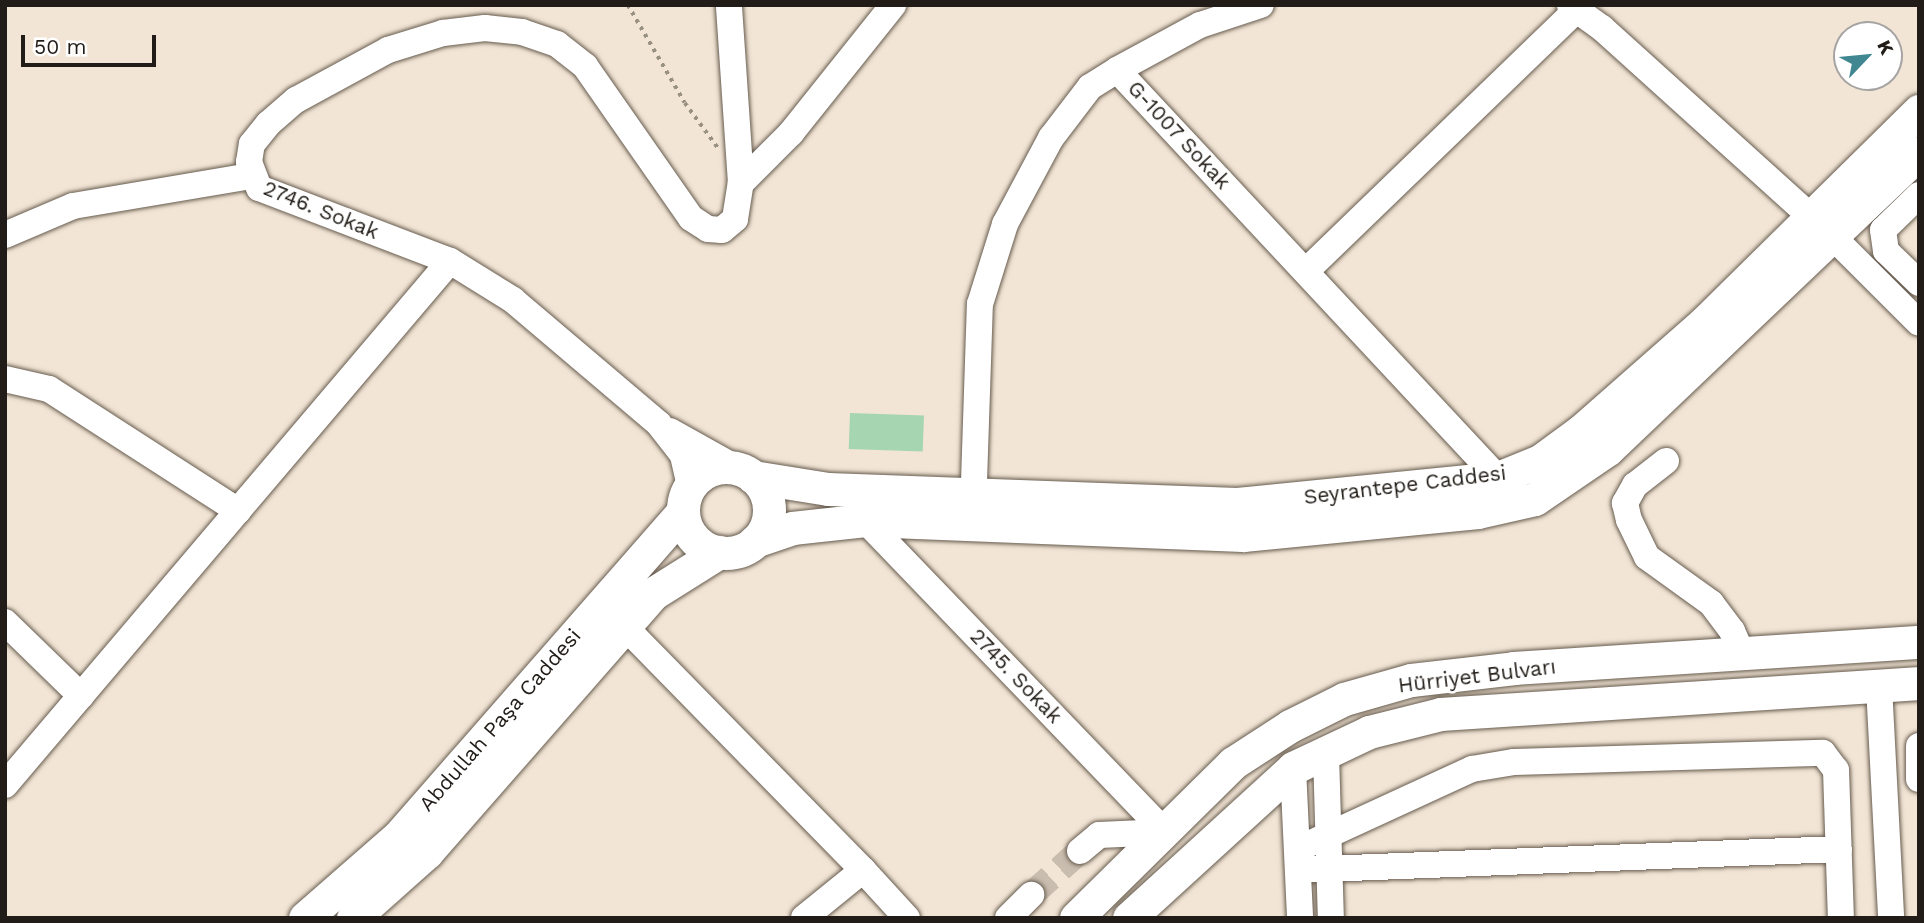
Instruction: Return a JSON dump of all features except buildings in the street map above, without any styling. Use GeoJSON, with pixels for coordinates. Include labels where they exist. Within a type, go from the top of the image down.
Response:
{"type":"FeatureCollection","features":[{"type":"Feature","properties":{"kind":"main road","name":"Seyrantepe Caddesi"},"geometry":{"type":"LineString","coordinates":[[1820,227],[1919,111]]}},
{"type":"Feature","properties":{"kind":"main road","name":"Seyrantepe Caddesi"},"geometry":{"type":"LineString","coordinates":[[755,541],[804,526],[973,507],[1237,504],[1503,493],[1581,431],[1705,322],[1820,227],[1919,153]]}},
{"type":"Feature","properties":{"kind":"main road"},"geometry":{"type":"LineString","coordinates":[[705,472],[745,473],[769,509],[755,541],[732,552],[719,552],[694,539],[686,499],[705,472]]}},
{"type":"Feature","properties":{"kind":"main road","name":"Seyrantepe Caddesi"},"geometry":{"type":"LineString","coordinates":[[745,473],[828,489],[973,507]]}},
{"type":"Feature","properties":{"kind":"main road","name":"Abdullah Paşa Caddesi"},"geometry":{"type":"LineString","coordinates":[[306,918],[398,837],[686,499]]}},
{"type":"Feature","properties":{"kind":"main road","name":"Abdullah Paşa Caddesi"},"geometry":{"type":"LineString","coordinates":[[353,918],[427,852],[654,593],[719,552]]}},
{"type":"Feature","properties":{"kind":"main road","name":"Hürriyet Bulvarı"},"geometry":{"type":"LineString","coordinates":[[1076,918],[1233,763],[1290,726],[1344,699],[1411,680],[1514,668],[1919,642]]}},
{"type":"Feature","properties":{"kind":"main road","name":"Hürriyet Bulvarı"},"geometry":{"type":"LineString","coordinates":[[1129,918],[1293,768],[1369,732],[1441,714],[1919,683]]}},
{"type":"Feature","properties":{"kind":"street","name":"2746. Sokak"},"geometry":{"type":"LineString","coordinates":[[659,424],[513,300],[450,261],[259,188],[251,176],[253,144],[296,100],[388,50],[443,33],[485,27],[523,32],[557,44],[585,65],[691,218],[708,229],[722,230],[735,219],[740,172],[729,5]]}},
{"type":"Feature","properties":{"kind":"street"},"geometry":{"type":"LineString","coordinates":[[740,172],[791,133],[893,5]]}},
{"type":"Feature","properties":{"kind":"street"},"geometry":{"type":"LineString","coordinates":[[1117,70],[1200,25],[1261,5]]}},
{"type":"Feature","properties":{"kind":"street"},"geometry":{"type":"LineString","coordinates":[[1306,271],[1573,7],[1820,227],[1919,323]]}},
{"type":"Feature","properties":{"kind":"street","name":"G-1007 Sokak"},"geometry":{"type":"LineString","coordinates":[[973,507],[980,304],[1005,225],[1051,138],[1090,87],[1117,70],[1306,271],[1503,493]]}},
{"type":"Feature","properties":{"kind":"street"},"geometry":{"type":"LineString","coordinates":[[5,234],[73,206],[251,176]]}},
{"type":"Feature","properties":{"kind":"street"},"geometry":{"type":"LineString","coordinates":[[1919,195],[1883,230],[1886,250],[1919,283]]}},
{"type":"Feature","properties":{"kind":"street"},"geometry":{"type":"LineString","coordinates":[[5,785],[450,261]]}},
{"type":"Feature","properties":{"kind":"street"},"geometry":{"type":"LineString","coordinates":[[5,379],[49,389],[238,511]]}},
{"type":"Feature","properties":{"kind":"street"},"geometry":{"type":"LineString","coordinates":[[659,424],[745,473]]}},
{"type":"Feature","properties":{"kind":"street"},"geometry":{"type":"LineString","coordinates":[[659,424],[683,455],[686,499]]}},
{"type":"Feature","properties":{"kind":"street"},"geometry":{"type":"LineString","coordinates":[[1666,461],[1635,485],[1625,503],[1629,520],[1647,557],[1711,603],[1732,631],[1742,653]]}},
{"type":"Feature","properties":{"kind":"street","name":"2745. Sokak"},"geometry":{"type":"LineString","coordinates":[[828,489],[866,520],[1165,832]]}},
{"type":"Feature","properties":{"kind":"street"},"geometry":{"type":"LineString","coordinates":[[5,622],[81,696]]}},
{"type":"Feature","properties":{"kind":"street"},"geometry":{"type":"LineString","coordinates":[[624,626],[907,918]]}},
{"type":"Feature","properties":{"kind":"street"},"geometry":{"type":"LineString","coordinates":[[1879,686],[1891,918]]}},
{"type":"Feature","properties":{"kind":"street"},"geometry":{"type":"LineString","coordinates":[[1919,746],[1919,779]]}},
{"type":"Feature","properties":{"kind":"street"},"geometry":{"type":"LineString","coordinates":[[1298,860],[1328,833],[1472,769],[1514,762],[1822,753],[1836,770],[1841,918]]}},
{"type":"Feature","properties":{"kind":"street"},"geometry":{"type":"LineString","coordinates":[[1326,754],[1331,918]]}},
{"type":"Feature","properties":{"kind":"street"},"geometry":{"type":"LineString","coordinates":[[1293,768],[1300,918]]}},
{"type":"Feature","properties":{"kind":"street"},"geometry":{"type":"LineString","coordinates":[[1080,851],[1099,835],[1165,832]]}},
{"type":"Feature","properties":{"kind":"street"},"geometry":{"type":"LineString","coordinates":[[1298,860],[1329,867],[1839,849]]}},
{"type":"Feature","properties":{"kind":"street"},"geometry":{"type":"LineString","coordinates":[[804,918],[863,870]]}},
{"type":"Feature","properties":{"kind":"street"},"geometry":{"type":"LineString","coordinates":[[1008,918],[1031,895]]}},
{"type":"Feature","properties":{"kind":"path"},"geometry":{"type":"LineString","coordinates":[[628,5],[715,146],[740,172]]}},
{"type":"Feature","properties":{"kind":"green space"},"geometry":{"type":"Polygon","coordinates":[[[850,413],[924,416],[923,452],[849,449],[850,413]]]}},
{"type":"Feature","properties":{"kind":"tunnel"},"geometry":{"type":"LineString","coordinates":[[1031,895],[1080,851]]}}]}
